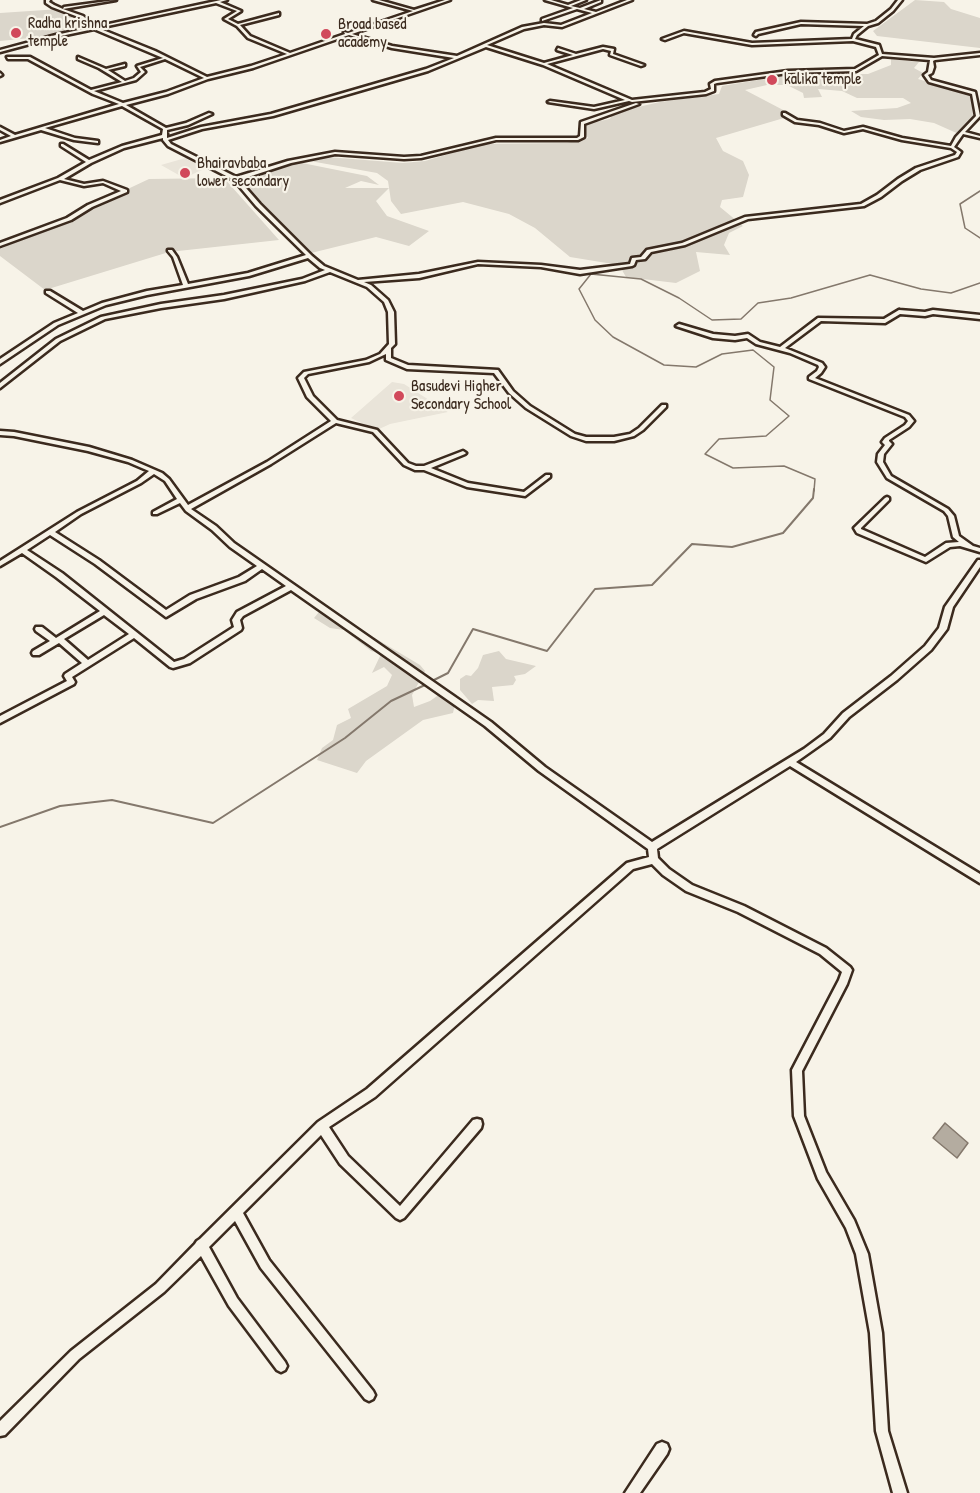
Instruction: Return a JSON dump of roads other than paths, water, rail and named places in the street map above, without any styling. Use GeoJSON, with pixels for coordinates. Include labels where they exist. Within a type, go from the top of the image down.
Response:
{"type":"FeatureCollection","features":[{"type":"Feature","properties":{"kind":"street"},"geometry":{"type":"LineString","coordinates":[[48,0],[47,2],[53,6],[82,16],[95,28],[207,78]]}},
{"type":"Feature","properties":{"kind":"street"},"geometry":{"type":"LineString","coordinates":[[62,9],[114,0]]}},
{"type":"Feature","properties":{"kind":"street"},"geometry":{"type":"LineString","coordinates":[[0,53],[95,28],[225,0]]}},
{"type":"Feature","properties":{"kind":"street"},"geometry":{"type":"LineString","coordinates":[[375,0],[413,10]]}},
{"type":"Feature","properties":{"kind":"street"},"geometry":{"type":"LineString","coordinates":[[0,141],[167,93],[207,78],[250,68],[345,33],[448,0]]}},
{"type":"Feature","properties":{"kind":"street"},"geometry":{"type":"LineString","coordinates":[[552,0],[596,13]]}},
{"type":"Feature","properties":{"kind":"street"},"geometry":{"type":"LineString","coordinates":[[567,6],[584,0]]}},
{"type":"Feature","properties":{"kind":"street"},"geometry":{"type":"LineString","coordinates":[[0,202],[60,179],[89,162],[123,147],[282,112],[427,70],[482,47],[502,35],[544,24],[561,26],[630,0]]}},
{"type":"Feature","properties":{"kind":"street"},"geometry":{"type":"LineString","coordinates":[[756,35],[801,23],[867,25],[877,22],[900,0]]}},
{"type":"Feature","properties":{"kind":"street"},"geometry":{"type":"LineString","coordinates":[[543,20],[600,1]]}},
{"type":"Feature","properties":{"kind":"street"},"geometry":{"type":"LineString","coordinates":[[217,2],[239,11],[226,19],[238,25],[251,38],[290,54]]}},
{"type":"Feature","properties":{"kind":"street"},"geometry":{"type":"LineString","coordinates":[[238,25],[278,14]]}},
{"type":"Feature","properties":{"kind":"street"},"geometry":{"type":"LineString","coordinates":[[853,40],[855,35],[867,25]]}},
{"type":"Feature","properties":{"kind":"street"},"geometry":{"type":"LineString","coordinates":[[664,39],[685,32],[752,44],[853,40],[878,46],[881,55]]}},
{"type":"Feature","properties":{"kind":"street"},"geometry":{"type":"LineString","coordinates":[[345,33],[392,47],[456,57]]}},
{"type":"Feature","properties":{"kind":"street"},"geometry":{"type":"LineString","coordinates":[[482,47],[489,47],[542,64],[628,100],[638,101],[706,93],[713,90],[712,84],[716,82],[788,72],[856,70],[881,55],[934,60],[980,54]]}},
{"type":"Feature","properties":{"kind":"street"},"geometry":{"type":"LineString","coordinates":[[542,64],[605,48],[613,50],[611,54],[642,65]]}},
{"type":"Feature","properties":{"kind":"street"},"geometry":{"type":"LineString","coordinates":[[558,49],[575,55]]}},
{"type":"Feature","properties":{"kind":"street"},"geometry":{"type":"LineString","coordinates":[[0,53],[8,60],[29,58],[91,91],[123,104],[165,129],[187,124],[210,114]]}},
{"type":"Feature","properties":{"kind":"street"},"geometry":{"type":"LineString","coordinates":[[79,58],[106,70],[125,82]]}},
{"type":"Feature","properties":{"kind":"street"},"geometry":{"type":"LineString","coordinates":[[91,91],[141,76],[143,72],[138,67],[165,58]]}},
{"type":"Feature","properties":{"kind":"street"},"geometry":{"type":"LineString","coordinates":[[934,60],[931,61],[930,73],[926,75],[930,81],[977,94],[978,116],[952,147]]}},
{"type":"Feature","properties":{"kind":"street"},"geometry":{"type":"LineString","coordinates":[[106,70],[124,66]]}},
{"type":"Feature","properties":{"kind":"street"},"geometry":{"type":"LineString","coordinates":[[550,102],[594,108],[628,100]]}},
{"type":"Feature","properties":{"kind":"street"},"geometry":{"type":"LineString","coordinates":[[236,179],[290,162],[335,153],[413,158],[488,140],[578,140],[582,137],[582,123],[637,104],[638,101]]}},
{"type":"Feature","properties":{"kind":"street"},"geometry":{"type":"LineString","coordinates":[[358,281],[419,276],[478,263],[541,266],[580,272],[632,265],[634,259],[643,258],[649,251],[683,244],[747,218],[862,205],[918,169],[957,156],[958,152],[952,147],[902,139],[863,128],[842,131],[820,124],[796,121],[784,114]]}},
{"type":"Feature","properties":{"kind":"street"},"geometry":{"type":"LineString","coordinates":[[0,128],[14,136]]}},
{"type":"Feature","properties":{"kind":"street"},"geometry":{"type":"LineString","coordinates":[[42,129],[74,139],[97,142]]}},
{"type":"Feature","properties":{"kind":"street"},"geometry":{"type":"LineString","coordinates":[[165,129],[165,138],[175,148],[236,179],[258,205],[322,267],[369,286],[386,301],[391,312],[394,334],[389,348],[382,355],[367,361],[306,373],[301,378],[310,397],[335,421],[375,431],[406,464],[415,468],[425,468],[463,453]]}},
{"type":"Feature","properties":{"kind":"street"},"geometry":{"type":"LineString","coordinates":[[962,133],[980,137]]}},
{"type":"Feature","properties":{"kind":"street"},"geometry":{"type":"LineString","coordinates":[[62,145],[63,148],[89,162]]}},
{"type":"Feature","properties":{"kind":"street"},"geometry":{"type":"LineString","coordinates":[[0,245],[69,219],[90,206],[125,191],[102,182],[84,185],[60,179]]}},
{"type":"Feature","properties":{"kind":"street"},"geometry":{"type":"LineString","coordinates":[[170,251],[175,257],[186,286]]}},
{"type":"Feature","properties":{"kind":"street"},"geometry":{"type":"LineString","coordinates":[[0,362],[35,337],[82,313],[124,298],[249,274],[309,256]]}},
{"type":"Feature","properties":{"kind":"street"},"geometry":{"type":"LineString","coordinates":[[0,386],[58,340],[103,318],[161,306],[224,297],[303,280],[331,270]]}},
{"type":"Feature","properties":{"kind":"street"},"geometry":{"type":"LineString","coordinates":[[48,292],[82,313]]}},
{"type":"Feature","properties":{"kind":"street"},"geometry":{"type":"LineString","coordinates":[[781,349],[820,319],[885,321],[899,312],[925,314],[933,312],[980,317]]}},
{"type":"Feature","properties":{"kind":"street"},"geometry":{"type":"LineString","coordinates":[[680,326],[713,336],[735,338],[748,336],[758,343],[820,364],[822,367],[819,372],[811,378],[897,412],[911,421],[900,432],[887,439],[885,442],[889,444],[881,454],[879,462],[890,477],[946,510],[951,516],[956,537],[980,550]]}},
{"type":"Feature","properties":{"kind":"street"},"geometry":{"type":"LineString","coordinates":[[389,348],[388,359],[406,367],[496,371],[511,392],[528,407],[573,435],[586,439],[626,437],[641,429],[664,406]]}},
{"type":"Feature","properties":{"kind":"street"},"geometry":{"type":"LineString","coordinates":[[187,508],[269,464],[335,421]]}},
{"type":"Feature","properties":{"kind":"street"},"geometry":{"type":"LineString","coordinates":[[0,433],[88,449],[130,461],[160,474],[187,508],[232,545],[488,724],[542,769],[652,847],[654,860],[666,872],[689,888],[741,909],[823,951],[847,970],[844,981],[796,1070],[800,1116],[822,1175],[850,1224],[862,1254],[876,1333],[882,1431],[900,1493]]}},
{"type":"Feature","properties":{"kind":"street"},"geometry":{"type":"LineString","coordinates":[[425,468],[467,485],[525,494],[548,476]]}},
{"type":"Feature","properties":{"kind":"street"},"geometry":{"type":"LineString","coordinates":[[0,564],[86,509],[141,481],[152,472]]}},
{"type":"Feature","properties":{"kind":"street"},"geometry":{"type":"LineString","coordinates":[[887,499],[857,528],[859,531],[926,560],[948,545],[970,546]]}},
{"type":"Feature","properties":{"kind":"street"},"geometry":{"type":"LineString","coordinates":[[155,513],[181,500]]}},
{"type":"Feature","properties":{"kind":"street"},"geometry":{"type":"LineString","coordinates":[[51,532],[97,562],[166,614],[193,597],[242,579],[262,566]]}},
{"type":"Feature","properties":{"kind":"street"},"geometry":{"type":"LineString","coordinates":[[22,550],[59,574],[173,665],[187,662],[238,628],[236,620],[240,615],[292,586]]}},
{"type":"Feature","properties":{"kind":"street"},"geometry":{"type":"LineString","coordinates":[[652,847],[790,762],[827,736],[846,715],[928,648],[943,630],[949,607],[980,562]]}},
{"type":"Feature","properties":{"kind":"street"},"geometry":{"type":"LineString","coordinates":[[36,653],[105,611]]}},
{"type":"Feature","properties":{"kind":"street"},"geometry":{"type":"LineString","coordinates":[[39,628],[88,664]]}},
{"type":"Feature","properties":{"kind":"street"},"geometry":{"type":"LineString","coordinates":[[0,720],[70,682],[68,676],[134,634]]}},
{"type":"Feature","properties":{"kind":"street"},"geometry":{"type":"LineString","coordinates":[[790,762],[980,879]]}},
{"type":"Feature","properties":{"kind":"street"},"geometry":{"type":"LineString","coordinates":[[0,1430],[75,1355],[160,1288],[322,1126],[371,1093],[630,866],[654,860]]}},
{"type":"Feature","properties":{"kind":"street"},"geometry":{"type":"LineString","coordinates":[[322,1126],[344,1160],[400,1214],[477,1124]]}},
{"type":"Feature","properties":{"kind":"street"},"geometry":{"type":"LineString","coordinates":[[236,1212],[265,1264],[369,1395]]}},
{"type":"Feature","properties":{"kind":"street"},"geometry":{"type":"LineString","coordinates":[[201,1245],[232,1302],[281,1366]]}},
{"type":"Feature","properties":{"kind":"street"},"geometry":{"type":"LineString","coordinates":[[632,1493],[662,1449]]}},
{"type":"Feature","properties":{"kind":"waterway"},"geometry":{"type":"LineString","coordinates":[[980,191],[960,204],[965,228],[980,238]]}},
{"type":"Feature","properties":{"kind":"waterway"},"geometry":{"type":"LineString","coordinates":[[814,491],[815,479],[784,466],[733,468],[705,454],[719,439],[766,436],[789,416],[770,400],[774,367],[753,350],[722,354],[696,367],[664,365],[613,337],[595,320],[579,289],[591,274],[641,279],[679,298],[712,320],[741,319],[758,303],[791,298],[870,275],[921,289],[951,293],[980,283]]}},
{"type":"Feature","properties":{"kind":"waterway"},"geometry":{"type":"LineString","coordinates":[[432,681],[448,673],[473,629],[547,651],[595,589],[652,585],[692,544],[732,547],[783,533],[813,498],[814,489]]}},
{"type":"Feature","properties":{"kind":"waterway"},"geometry":{"type":"LineString","coordinates":[[0,827],[60,806],[112,800],[213,823],[345,738],[391,701],[427,684]]}},
{"type":"Feature","properties":{"kind":"place","name":"Radha krishna temple"},"geometry":{"type":"Point","coordinates":[16,33]}},
{"type":"Feature","properties":{"kind":"place","name":"Broad based academy"},"geometry":{"type":"Point","coordinates":[326,34]}},
{"type":"Feature","properties":{"kind":"place","name":"kalika temple"},"geometry":{"type":"Point","coordinates":[772,80]}},
{"type":"Feature","properties":{"kind":"place","name":"Bhairavbaba lower secondary"},"geometry":{"type":"Point","coordinates":[185,173]}},
{"type":"Feature","properties":{"kind":"place","name":"Basudevi Higher Secondary School"},"geometry":{"type":"Point","coordinates":[399,396]}}]}
